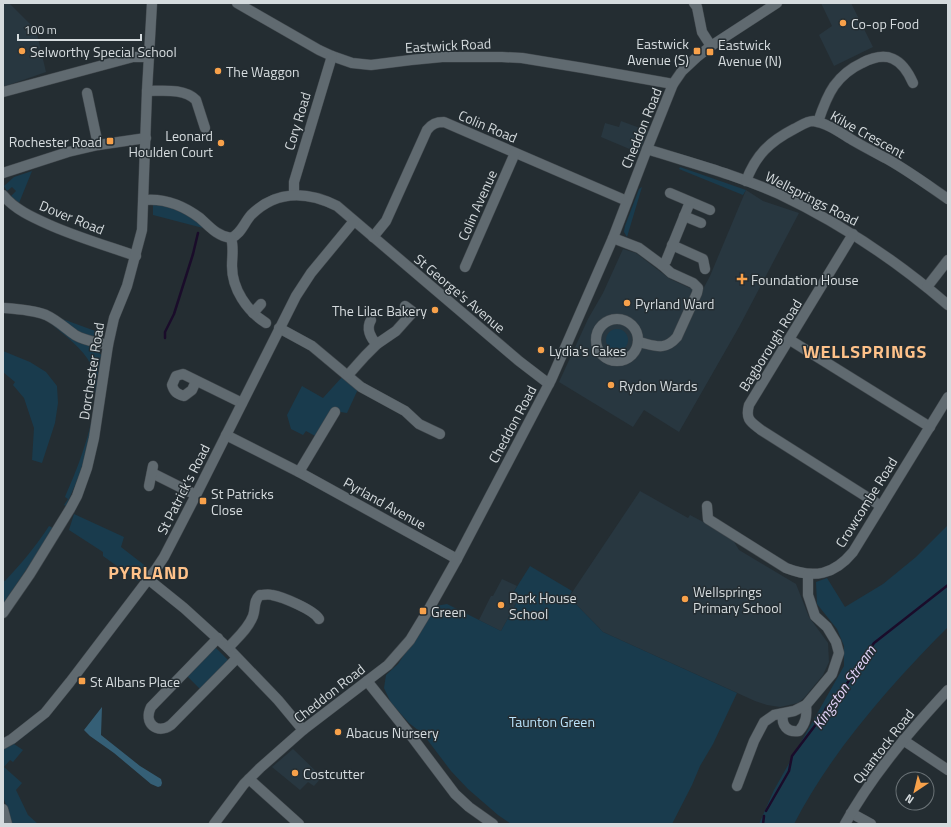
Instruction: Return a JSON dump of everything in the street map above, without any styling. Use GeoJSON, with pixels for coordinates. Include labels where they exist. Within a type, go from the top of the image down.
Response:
{"type":"FeatureCollection","features":[{"type":"Feature","properties":{"kind":"street","name":"Dorchester Road"},"geometry":{"type":"LineString","coordinates":[[3,613],[64,520],[76,496],[87,468],[94,438],[108,345],[114,318],[127,286],[142,230],[152,3]]}},
{"type":"Feature","properties":{"kind":"street","name":"Eastwick Road"},"geometry":{"type":"LineString","coordinates":[[236,3],[332,56],[352,63],[371,65],[442,57],[502,57],[561,64],[673,84]]}},
{"type":"Feature","properties":{"kind":"street"},"geometry":{"type":"LineString","coordinates":[[694,3],[697,7],[702,32],[711,46]]}},
{"type":"Feature","properties":{"kind":"street","name":"Cheddon Road"},"geometry":{"type":"LineString","coordinates":[[214,824],[249,778],[303,730],[388,665],[420,626],[549,384],[568,344],[628,201],[673,84],[688,64],[711,46],[777,3]]}},
{"type":"Feature","properties":{"kind":"street","name":"Cory Road"},"geometry":{"type":"LineString","coordinates":[[294,195],[294,182],[332,56]]}},
{"type":"Feature","properties":{"kind":"street"},"geometry":{"type":"LineString","coordinates":[[818,122],[821,112],[834,86],[851,68],[878,56],[889,57],[898,62],[909,73],[914,83]]}},
{"type":"Feature","properties":{"kind":"street"},"geometry":{"type":"LineString","coordinates":[[3,92],[133,57],[149,57]]}},
{"type":"Feature","properties":{"kind":"street"},"geometry":{"type":"LineString","coordinates":[[909,73],[918,68]]}},
{"type":"Feature","properties":{"kind":"street"},"geometry":{"type":"LineString","coordinates":[[147,91],[175,91],[194,97],[205,128]]}},
{"type":"Feature","properties":{"kind":"street"},"geometry":{"type":"LineString","coordinates":[[87,93],[98,145]]}},
{"type":"Feature","properties":{"kind":"street","name":"Kilve Crescent"},"geometry":{"type":"LineString","coordinates":[[746,181],[761,153],[768,145],[804,123],[812,121],[818,122],[837,131],[890,160],[948,199]]}},
{"type":"Feature","properties":{"kind":"street","name":"Colin Road"},"geometry":{"type":"LineString","coordinates":[[373,237],[386,221],[427,130],[437,122],[444,122],[628,201]]}},
{"type":"Feature","properties":{"kind":"street"},"geometry":{"type":"LineString","coordinates":[[3,173],[60,154],[98,145],[146,138]]}},
{"type":"Feature","properties":{"kind":"street","name":"Wellsprings Road"},"geometry":{"type":"LineString","coordinates":[[647,149],[746,181],[778,194],[818,214],[853,234],[927,287],[948,305]]}},
{"type":"Feature","properties":{"kind":"street","name":"Colin Avenue"},"geometry":{"type":"LineString","coordinates":[[465,267],[515,153]]}},
{"type":"Feature","properties":{"kind":"street"},"geometry":{"type":"LineString","coordinates":[[670,193],[710,210]]}},
{"type":"Feature","properties":{"kind":"street","name":"Dover Road"},"geometry":{"type":"LineString","coordinates":[[3,195],[33,218],[84,239],[136,256]]}},
{"type":"Feature","properties":{"kind":"street"},"geometry":{"type":"LineString","coordinates":[[231,238],[239,233],[244,223],[262,206],[284,196],[294,195]]}},
{"type":"Feature","properties":{"kind":"street","name":"St George's Avenue"},"geometry":{"type":"LineString","coordinates":[[294,195],[307,195],[337,206],[519,362],[549,384]]}},
{"type":"Feature","properties":{"kind":"street"},"geometry":{"type":"LineString","coordinates":[[144,200],[165,201],[184,208],[201,219],[217,233],[231,238]]}},
{"type":"Feature","properties":{"kind":"street"},"geometry":{"type":"LineString","coordinates":[[662,265],[666,261],[690,202]]}},
{"type":"Feature","properties":{"kind":"street"},"geometry":{"type":"LineString","coordinates":[[684,216],[701,223]]}},
{"type":"Feature","properties":{"kind":"street","name":"St Patrick's Road"},"geometry":{"type":"LineString","coordinates":[[3,744],[12,739],[45,713],[164,557],[296,296],[311,273],[354,221]]}},
{"type":"Feature","properties":{"kind":"street","name":"Bagborough Road"},"geometry":{"type":"LineString","coordinates":[[853,234],[790,340],[749,405],[748,416],[750,422],[881,506]]}},
{"type":"Feature","properties":{"kind":"street"},"geometry":{"type":"LineString","coordinates":[[231,238],[233,244],[232,267],[236,288],[244,303],[253,313],[266,323]]}},
{"type":"Feature","properties":{"kind":"street"},"geometry":{"type":"LineString","coordinates":[[613,238],[639,248],[671,273],[697,285],[697,293],[677,337],[672,343],[659,347],[638,342]]}},
{"type":"Feature","properties":{"kind":"street"},"geometry":{"type":"LineString","coordinates":[[672,245],[703,259],[705,269]]}},
{"type":"Feature","properties":{"kind":"street"},"geometry":{"type":"LineString","coordinates":[[927,287],[948,260]]}},
{"type":"Feature","properties":{"kind":"street"},"geometry":{"type":"LineString","coordinates":[[253,313],[261,304]]}},
{"type":"Feature","properties":{"kind":"street"},"geometry":{"type":"LineString","coordinates":[[3,308],[32,311],[47,316],[63,325],[76,335],[90,342],[108,345]]}},
{"type":"Feature","properties":{"kind":"street"},"geometry":{"type":"LineString","coordinates":[[348,375],[377,344],[396,331],[409,309]]}},
{"type":"Feature","properties":{"kind":"street"},"geometry":{"type":"LineString","coordinates":[[619,319],[626,320],[631,324],[638,336],[638,342],[636,349],[631,355],[618,361],[611,360],[600,352],[596,345],[596,338],[598,331],[606,321],[619,319]]}},
{"type":"Feature","properties":{"kind":"street"},"geometry":{"type":"LineString","coordinates":[[371,320],[368,325],[368,330],[377,344]]}},
{"type":"Feature","properties":{"kind":"street"},"geometry":{"type":"LineString","coordinates":[[279,328],[312,346],[367,390],[405,411],[419,424],[435,432],[426,439]]}},
{"type":"Feature","properties":{"kind":"street"},"geometry":{"type":"LineString","coordinates":[[790,340],[930,427]]}},
{"type":"Feature","properties":{"kind":"street"},"geometry":{"type":"LineString","coordinates":[[196,380],[242,403]]}},
{"type":"Feature","properties":{"kind":"street","name":"Crowcombe Road"},"geometry":{"type":"LineString","coordinates":[[707,506],[708,519],[786,568],[808,574],[828,572],[843,562],[853,552],[948,397]]}},
{"type":"Feature","properties":{"kind":"street"},"geometry":{"type":"LineString","coordinates":[[299,472],[335,412]]}},
{"type":"Feature","properties":{"kind":"street","name":"Pyrland Avenue"},"geometry":{"type":"LineString","coordinates":[[226,435],[299,472],[457,559]]}},
{"type":"Feature","properties":{"kind":"street"},"geometry":{"type":"LineString","coordinates":[[149,486],[153,469],[196,495]]}},
{"type":"Feature","properties":{"kind":"street"},"geometry":{"type":"LineString","coordinates":[[737,786],[754,741],[764,722],[774,715],[794,711],[806,705],[832,674],[839,653],[836,642],[827,627],[815,616],[808,595],[808,574]]}},
{"type":"Feature","properties":{"kind":"street"},"geometry":{"type":"LineString","coordinates":[[148,579],[218,638],[278,700],[303,730]]}},
{"type":"Feature","properties":{"kind":"street"},"geometry":{"type":"LineString","coordinates":[[228,648],[248,626],[254,615],[255,600],[260,595],[272,594],[310,610],[319,619]]}},
{"type":"Feature","properties":{"kind":"street"},"geometry":{"type":"LineString","coordinates":[[218,638],[151,707],[148,713],[148,719],[152,725],[162,729],[171,725],[237,658]]}},
{"type":"Feature","properties":{"kind":"street"},"geometry":{"type":"LineString","coordinates":[[367,681],[412,737],[454,794],[493,824]]}},
{"type":"Feature","properties":{"kind":"street","name":"Quantock Road"},"geometry":{"type":"LineString","coordinates":[[845,824],[872,782],[903,740],[948,690]]}},
{"type":"Feature","properties":{"kind":"street"},"geometry":{"type":"LineString","coordinates":[[783,714],[783,723],[785,727],[793,732],[799,731],[804,726],[806,718],[806,705]]}},
{"type":"Feature","properties":{"kind":"street"},"geometry":{"type":"LineString","coordinates":[[903,740],[948,770]]}},
{"type":"Feature","properties":{"kind":"street"},"geometry":{"type":"LineString","coordinates":[[249,778],[299,824]]}},
{"type":"Feature","properties":{"kind":"street"},"geometry":{"type":"LineString","coordinates":[[3,809],[7,824]]}},
{"type":"Feature","properties":{"kind":"street"},"geometry":{"type":"LineString","coordinates":[[851,813],[871,824]]}},
{"type":"Feature","properties":{"kind":"shaded area","name":"Selworthy Special School"},"geometry":{"type":"Polygon","coordinates":[[[3,3],[9,3],[36,30],[46,72],[3,87],[3,3]]]}},
{"type":"Feature","properties":{"kind":"shaded area"},"geometry":{"type":"Polygon","coordinates":[[[821,3],[851,3],[873,47],[834,66],[819,35],[832,26],[821,3]]]}},
{"type":"Feature","properties":{"kind":"shaded area"},"geometry":{"type":"Polygon","coordinates":[[[621,121],[648,131],[639,153],[601,137],[605,123],[619,127],[621,121]]]}},
{"type":"Feature","properties":{"kind":"shaded area"},"geometry":{"type":"Polygon","coordinates":[[[746,190],[763,201],[799,213],[739,327],[679,432],[644,410],[633,427],[559,382],[623,249],[636,253],[670,279],[692,289],[700,295],[710,276],[746,190]]]}},
{"type":"Feature","properties":{"kind":"shaded area","name":"Wellsprings Primary School"},"geometry":{"type":"Polygon","coordinates":[[[640,491],[688,518],[690,515],[707,524],[733,540],[739,550],[796,584],[809,617],[828,643],[829,662],[823,675],[798,703],[780,707],[755,701],[603,632],[569,597],[640,491]]]}},
{"type":"Feature","properties":{"kind":"shaded area","name":"Park House School"},"geometry":{"type":"Polygon","coordinates":[[[502,579],[517,586],[513,593],[518,597],[518,600],[501,631],[479,620],[491,596],[493,596],[502,579]]]}},
{"type":"Feature","properties":{"kind":"shaded area"},"geometry":{"type":"Polygon","coordinates":[[[102,707],[101,735],[140,766],[161,779],[161,786],[158,787],[151,784],[84,730],[102,707]]]}},
{"type":"Feature","properties":{"kind":"shaded area"},"geometry":{"type":"Polygon","coordinates":[[[293,749],[322,777],[314,786],[308,782],[300,790],[272,767],[293,749]]]}},
{"type":"Feature","properties":{"kind":"green space"},"geometry":{"type":"Polygon","coordinates":[[[680,167],[746,190],[743,195],[679,169],[680,167]]]}},
{"type":"Feature","properties":{"kind":"green space"},"geometry":{"type":"Polygon","coordinates":[[[32,171],[19,203],[11,196],[16,191],[12,187],[7,191],[4,186],[14,177],[32,171]]]}},
{"type":"Feature","properties":{"kind":"green space"},"geometry":{"type":"Polygon","coordinates":[[[642,187],[627,237],[624,232],[625,226],[639,189],[642,187]]]}},
{"type":"Feature","properties":{"kind":"green space"},"geometry":{"type":"Polygon","coordinates":[[[159,203],[178,208],[203,226],[203,228],[153,215],[153,205],[159,203]]]}},
{"type":"Feature","properties":{"kind":"green space"},"geometry":{"type":"Polygon","coordinates":[[[57,317],[98,332],[92,337],[79,333],[57,317]]]}},
{"type":"Feature","properties":{"kind":"green space"},"geometry":{"type":"Polygon","coordinates":[[[51,322],[95,347],[101,355],[97,379],[98,391],[88,446],[79,476],[66,506],[64,505],[68,499],[65,497],[77,468],[89,432],[93,413],[95,379],[88,359],[73,342],[50,323],[51,322]]]}},
{"type":"Feature","properties":{"kind":"green space"},"geometry":{"type":"Polygon","coordinates":[[[617,329],[625,332],[628,340],[625,348],[617,351],[609,348],[606,340],[609,332],[617,329]]]}},
{"type":"Feature","properties":{"kind":"green space"},"geometry":{"type":"Polygon","coordinates":[[[3,351],[30,362],[46,372],[57,386],[58,403],[55,423],[42,463],[32,460],[34,428],[24,398],[13,385],[15,382],[3,372],[3,351]]]}},
{"type":"Feature","properties":{"kind":"green space"},"geometry":{"type":"Polygon","coordinates":[[[343,376],[359,387],[347,413],[334,411],[317,437],[306,431],[303,435],[291,429],[287,415],[302,386],[323,398],[343,376]]]}},
{"type":"Feature","properties":{"kind":"green space"},"geometry":{"type":"Polygon","coordinates":[[[74,514],[124,537],[121,547],[148,568],[138,581],[103,556],[103,552],[69,530],[74,514]]]}},
{"type":"Feature","properties":{"kind":"green space"},"geometry":{"type":"Polygon","coordinates":[[[948,525],[948,627],[884,695],[844,745],[809,797],[794,824],[759,824],[774,790],[844,666],[844,646],[837,629],[817,604],[816,582],[827,578],[845,607],[883,584],[916,557],[948,525]]]}},
{"type":"Feature","properties":{"kind":"green space"},"geometry":{"type":"Polygon","coordinates":[[[49,526],[53,528],[49,536],[3,604],[3,580],[5,581],[23,561],[49,526]]]}},
{"type":"Feature","properties":{"kind":"green space","name":"Taunton Green"},"geometry":{"type":"Polygon","coordinates":[[[530,566],[572,591],[569,597],[603,632],[737,693],[672,824],[511,824],[498,815],[468,789],[451,771],[423,734],[409,723],[391,703],[384,688],[386,675],[398,664],[436,606],[447,604],[501,631],[518,600],[518,597],[513,593],[530,566]]]}},
{"type":"Feature","properties":{"kind":"green space"},"geometry":{"type":"Polygon","coordinates":[[[216,648],[228,660],[201,690],[186,675],[212,649],[216,648]]]}},
{"type":"Feature","properties":{"kind":"green space"},"geometry":{"type":"Polygon","coordinates":[[[38,722],[40,724],[14,744],[23,750],[13,762],[10,760],[4,767],[22,783],[16,790],[28,815],[38,824],[12,824],[3,796],[3,747],[38,722]]]}},
{"type":"Feature","properties":{"kind":"waterway"},"geometry":{"type":"LineString","coordinates":[[165,338],[165,332],[174,314],[198,233]]}},
{"type":"Feature","properties":{"kind":"waterway","name":"Kingston Stream"},"geometry":{"type":"LineString","coordinates":[[766,811],[789,771],[792,756],[817,723],[820,722],[826,708],[840,694],[874,643],[948,585]]}},
{"type":"Feature","properties":{"kind":"waterway","name":"Kingston Stream"},"geometry":{"type":"LineString","coordinates":[[763,824],[764,816]]}},
{"type":"Feature","properties":{"kind":"place","name":"Co-op Food"},"geometry":{"type":"Point","coordinates":[843,23]}},
{"type":"Feature","properties":{"kind":"place","name":"Selworthy Special School"},"geometry":{"type":"Point","coordinates":[22,51]}},
{"type":"Feature","properties":{"kind":"place","name":"Eastwick Avenue (S)"},"geometry":{"type":"Point","coordinates":[697,51]}},
{"type":"Feature","properties":{"kind":"place","name":"Eastwick Avenue (N)"},"geometry":{"type":"Point","coordinates":[710,52]}},
{"type":"Feature","properties":{"kind":"place","name":"The Waggon"},"geometry":{"type":"Point","coordinates":[218,71]}},
{"type":"Feature","properties":{"kind":"place","name":"Rochester Road"},"geometry":{"type":"Point","coordinates":[110,141]}},
{"type":"Feature","properties":{"kind":"place","name":"Leonard Houlden Court"},"geometry":{"type":"Point","coordinates":[221,143]}},
{"type":"Feature","properties":{"kind":"place","name":"Foundation House"},"geometry":{"type":"Point","coordinates":[742,279]}},
{"type":"Feature","properties":{"kind":"place","name":"Pyrland Ward"},"geometry":{"type":"Point","coordinates":[627,303]}},
{"type":"Feature","properties":{"kind":"place","name":"The Lilac Bakery"},"geometry":{"type":"Point","coordinates":[435,310]}},
{"type":"Feature","properties":{"kind":"place","name":"Lydia's Cakes"},"geometry":{"type":"Point","coordinates":[541,350]}},
{"type":"Feature","properties":{"kind":"place","name":"Rydon Wards"},"geometry":{"type":"Point","coordinates":[611,385]}},
{"type":"Feature","properties":{"kind":"place","name":"St Patricks Close"},"geometry":{"type":"Point","coordinates":[203,501]}},
{"type":"Feature","properties":{"kind":"place","name":"Wellsprings Primary School"},"geometry":{"type":"Point","coordinates":[685,599]}},
{"type":"Feature","properties":{"kind":"place","name":"Park House School"},"geometry":{"type":"Point","coordinates":[501,605]}},
{"type":"Feature","properties":{"kind":"place","name":"Green"},"geometry":{"type":"Point","coordinates":[423,611]}},
{"type":"Feature","properties":{"kind":"place","name":"St Albans Place"},"geometry":{"type":"Point","coordinates":[82,681]}},
{"type":"Feature","properties":{"kind":"place","name":"Abacus Nursery"},"geometry":{"type":"Point","coordinates":[338,732]}},
{"type":"Feature","properties":{"kind":"place","name":"Costcutter"},"geometry":{"type":"Point","coordinates":[295,773]}},
{"type":"Feature","properties":{"kind":"district","name":"WELLSPRINGS"},"geometry":{"type":"Point","coordinates":[865,351]}},
{"type":"Feature","properties":{"kind":"district","name":"PYRLAND"},"geometry":{"type":"Point","coordinates":[149,572]}}]}
